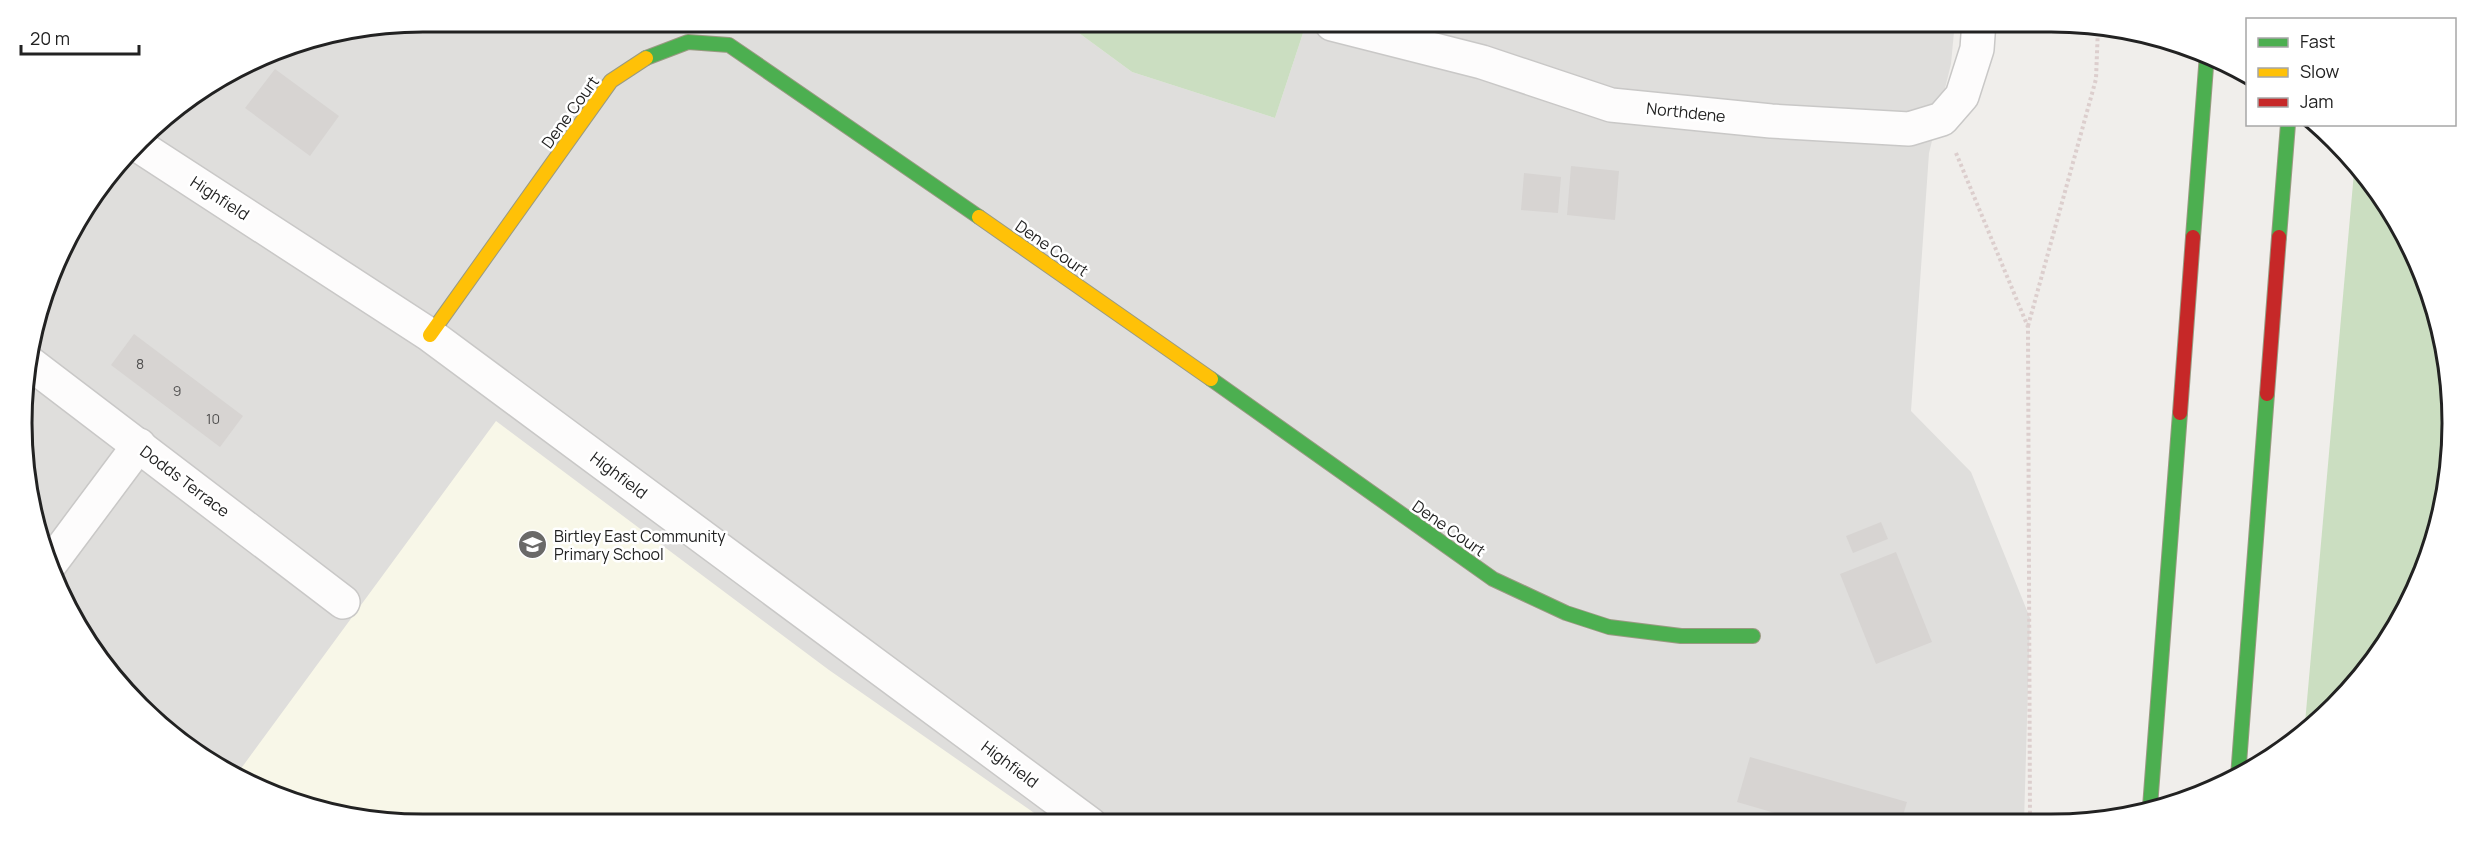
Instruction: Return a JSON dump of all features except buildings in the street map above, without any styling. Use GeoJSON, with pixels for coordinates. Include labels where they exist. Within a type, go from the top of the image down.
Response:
{"type":"FeatureCollection","features":[{"type":"Feature","properties":{"kind":"main road","name":"Dene Court"},"geometry":{"type":"LineString","coordinates":[[430,335],[611,81],[652,54],[688,42],[729,45],[1102,302],[1493,579],[1557,608],[1608,627],[1700,638],[1753,636]]}},
{"type":"Feature","properties":{"kind":"main road"},"geometry":{"type":"LineString","coordinates":[[2150,801],[2206,64]]}},
{"type":"Feature","properties":{"kind":"main road"},"geometry":{"type":"LineString","coordinates":[[2239,766],[2288,126]]}},
{"type":"Feature","properties":{"kind":"street","name":"Northdene"},"geometry":{"type":"LineString","coordinates":[[1364,32],[1482,62],[1611,105],[1772,121],[1909,129],[1942,119]]}},
{"type":"Feature","properties":{"kind":"street"},"geometry":{"type":"LineString","coordinates":[[1942,119],[1962,96],[1977,50],[1978,32]]}},
{"type":"Feature","properties":{"kind":"street","name":"Highfield"},"geometry":{"type":"LineString","coordinates":[[143,149],[430,335],[1077,814]]}},
{"type":"Feature","properties":{"kind":"street","name":"Dodds Terrace"},"geometry":{"type":"LineString","coordinates":[[36,368],[343,602]]}},
{"type":"Feature","properties":{"kind":"street"},"geometry":{"type":"LineString","coordinates":[[55,557],[139,445]]}},
{"type":"Feature","properties":{"kind":"path"},"geometry":{"type":"LineString","coordinates":[[2030,814],[2028,327],[2096,80],[2098,34]]}},
{"type":"Feature","properties":{"kind":"path"},"geometry":{"type":"LineString","coordinates":[[1942,119],[2028,327]]}},
{"type":"Feature","properties":{"kind":"shaded area"},"geometry":{"type":"Polygon","coordinates":[[[397,32],[1078,32],[1132,72],[1275,118],[1303,32],[1954,32],[1951,64],[1929,153],[1911,411],[1971,472],[2030,618],[2024,814],[397,814],[372,811],[322,801],[273,785],[227,762],[185,734],[146,700],[97,641],[72,596],[52,549],[35,474],[32,449],[32,397],[45,322],[61,273],[72,250],[97,205],[112,185],[146,146],[165,129],[205,97],[227,84],[297,52],[347,39],[397,32]]]}},
{"type":"Feature","properties":{"kind":"shaded area","name":"Birtley East Community Primary School"},"geometry":{"type":"Polygon","coordinates":[[[496,421],[829,670],[1036,814],[397,814],[347,807],[297,794],[241,769],[496,421]]]}},
{"type":"Feature","properties":{"kind":"green space"},"geometry":{"type":"Polygon","coordinates":[[[1078,32],[1303,32],[1275,118],[1132,72],[1078,32]]]}},
{"type":"Feature","properties":{"kind":"green space"},"geometry":{"type":"Polygon","coordinates":[[[2354,175],[2377,205],[2390,227],[2422,297],[2439,372],[2442,397],[2442,449],[2429,524],[2413,573],[2402,596],[2377,641],[2362,661],[2328,700],[2305,720],[2354,175]]]}},
{"type":"Feature","properties":{"kind":"traffic: fast"},"geometry":{"type":"LineString","coordinates":[[646,58],[688,42],[729,45],[979,217]]}},
{"type":"Feature","properties":{"kind":"traffic: fast"},"geometry":{"type":"LineString","coordinates":[[2193,237],[2206,64]]}},
{"type":"Feature","properties":{"kind":"traffic: fast"},"geometry":{"type":"LineString","coordinates":[[2279,237],[2288,126]]}},
{"type":"Feature","properties":{"kind":"traffic: fast"},"geometry":{"type":"LineString","coordinates":[[1211,379],[1493,579],[1566,613],[1609,627],[1681,636],[1753,636]]}},
{"type":"Feature","properties":{"kind":"traffic: fast"},"geometry":{"type":"LineString","coordinates":[[2239,766],[2267,394]]}},
{"type":"Feature","properties":{"kind":"traffic: fast"},"geometry":{"type":"LineString","coordinates":[[2150,801],[2180,413]]}},
{"type":"Feature","properties":{"kind":"traffic: slow"},"geometry":{"type":"LineString","coordinates":[[430,335],[611,81],[646,58]]}},
{"type":"Feature","properties":{"kind":"traffic: slow"},"geometry":{"type":"LineString","coordinates":[[979,217],[1211,379]]}},
{"type":"Feature","properties":{"kind":"traffic: jam"},"geometry":{"type":"LineString","coordinates":[[2180,413],[2193,237]]}},
{"type":"Feature","properties":{"kind":"traffic: jam"},"geometry":{"type":"LineString","coordinates":[[2267,394],[2279,237]]}},
{"type":"Feature","properties":{"kind":"place","name":"Birtley East Community Primary School"},"geometry":{"type":"Point","coordinates":[533,545]}}]}
